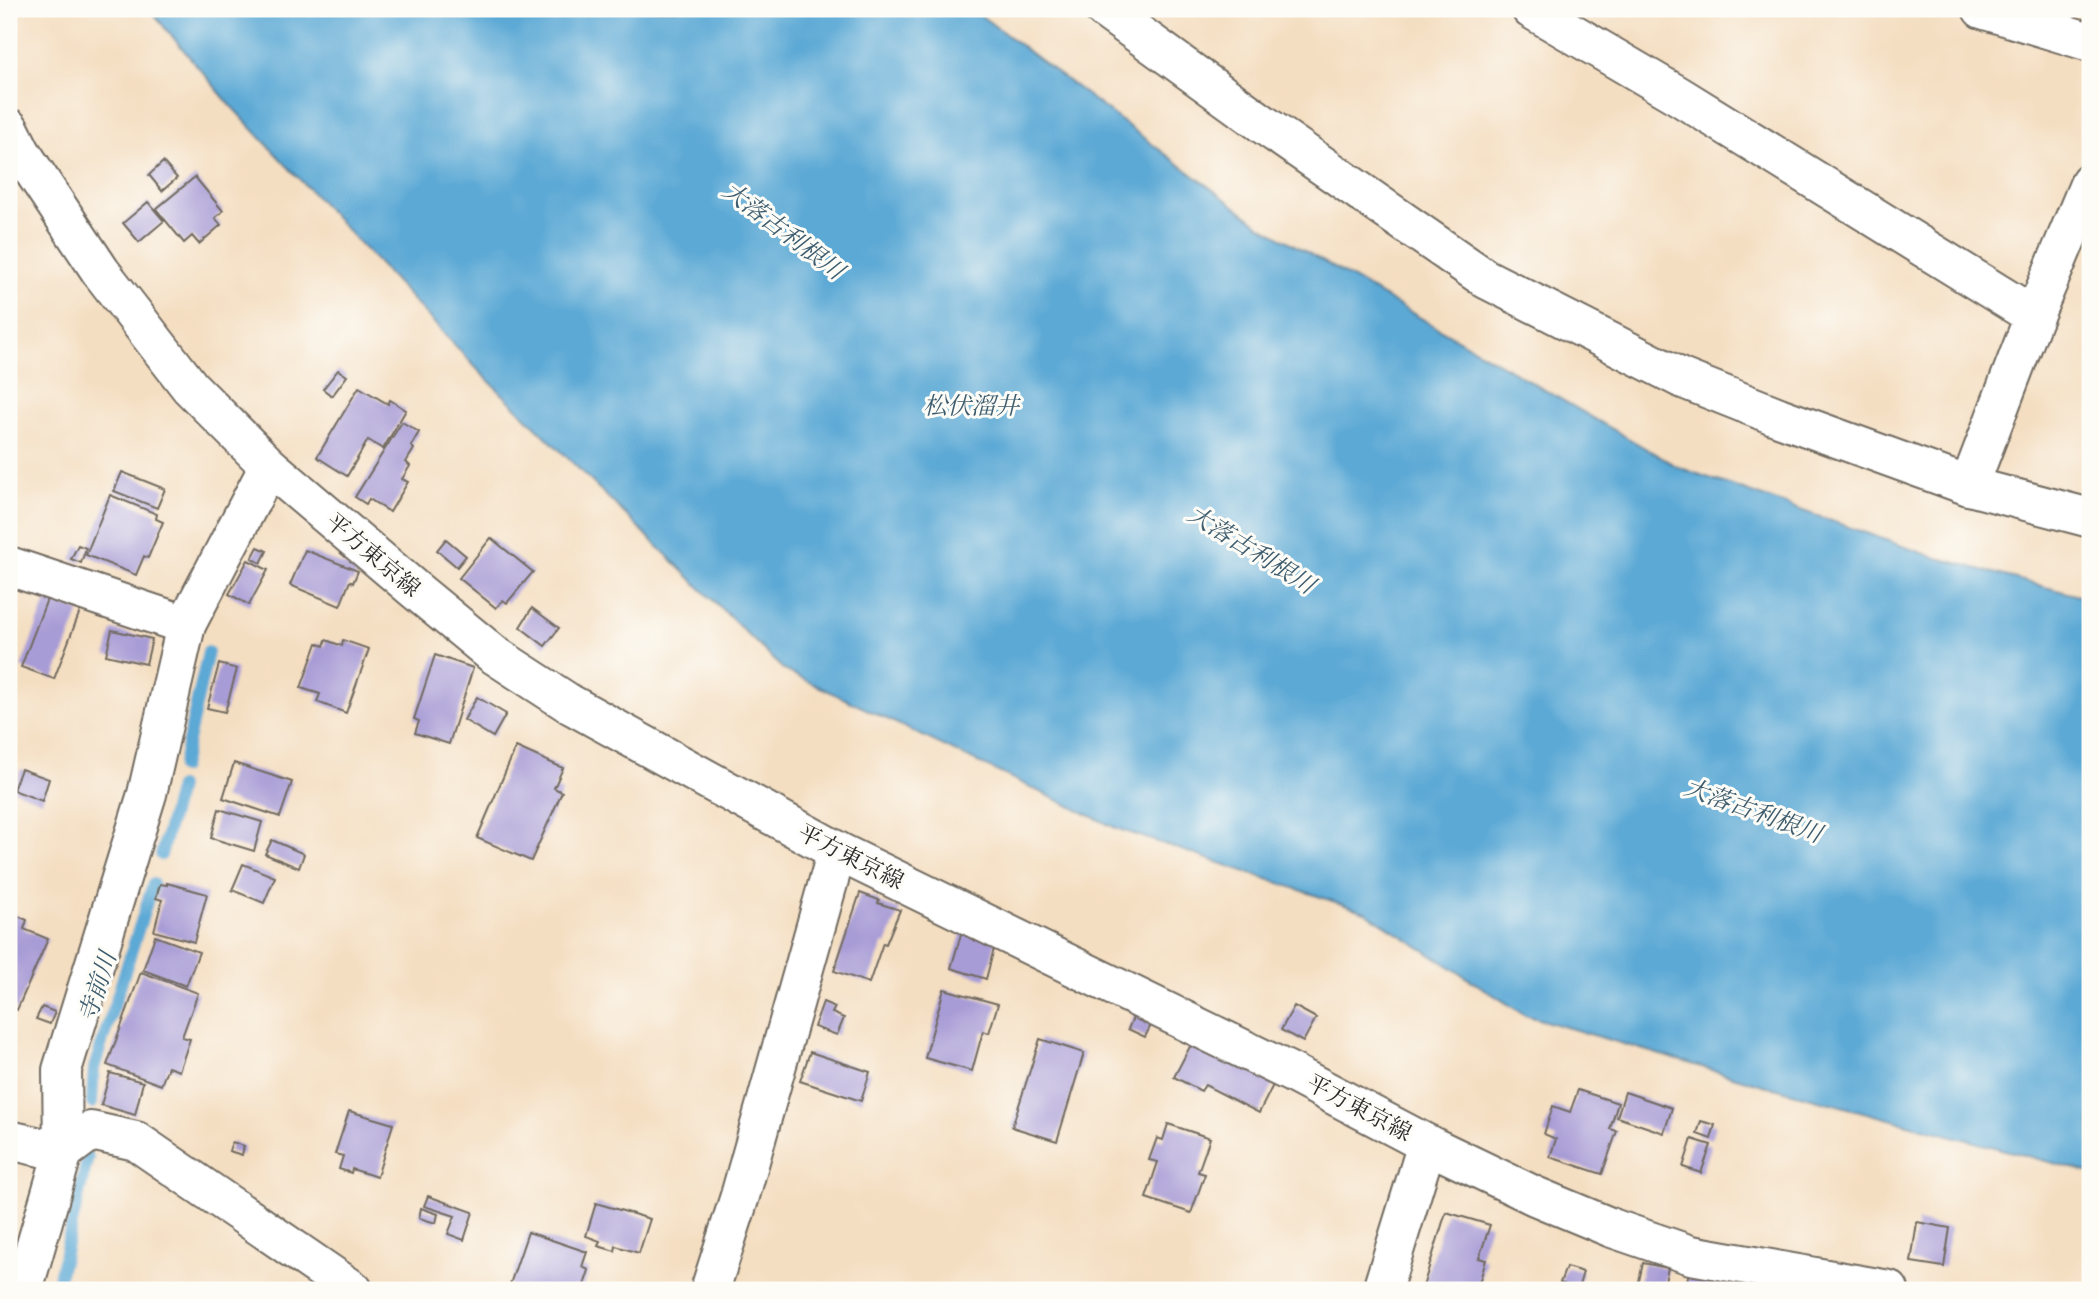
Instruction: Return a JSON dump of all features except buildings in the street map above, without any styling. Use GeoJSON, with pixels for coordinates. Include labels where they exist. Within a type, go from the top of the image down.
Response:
{"type":"FeatureCollection","features":[{"type":"Feature","properties":{"kind":"street"},"geometry":{"type":"LineString","coordinates":[[1104,9],[1270,129],[1486,279],[1681,378],[1779,418],[1969,486],[2090,519]]}},
{"type":"Feature","properties":{"kind":"street"},"geometry":{"type":"LineString","coordinates":[[1531,9],[1679,96],[2034,316]]}},
{"type":"Feature","properties":{"kind":"street"},"geometry":{"type":"LineString","coordinates":[[1982,9],[2090,42]]}},
{"type":"Feature","properties":{"kind":"street","name":"平方東京線"},"geometry":{"type":"LineString","coordinates":[[9,128],[21,152],[109,282],[190,387],[269,466],[493,654],[570,704],[837,851],[1267,1060],[1427,1144],[1535,1196],[1612,1228],[1691,1255],[1889,1290]]}},
{"type":"Feature","properties":{"kind":"street"},"geometry":{"type":"LineString","coordinates":[[1969,486],[2034,316],[2090,182]]}},
{"type":"Feature","properties":{"kind":"street"},"geometry":{"type":"LineString","coordinates":[[23,1290],[63,1152],[62,1070],[148,794],[186,625],[269,466]]}},
{"type":"Feature","properties":{"kind":"street"},"geometry":{"type":"LineString","coordinates":[[9,566],[186,625]]}},
{"type":"Feature","properties":{"kind":"street"},"geometry":{"type":"LineString","coordinates":[[710,1290],[740,1196],[837,851]]}},
{"type":"Feature","properties":{"kind":"street"},"geometry":{"type":"LineString","coordinates":[[63,1152],[90,1130],[136,1141],[353,1290]]}},
{"type":"Feature","properties":{"kind":"street"},"geometry":{"type":"LineString","coordinates":[[9,1140],[63,1152]]}},
{"type":"Feature","properties":{"kind":"street"},"geometry":{"type":"LineString","coordinates":[[1382,1290],[1427,1144]]}},
{"type":"Feature","properties":{"kind":"water","name":"松伏溜井"},"geometry":{"type":"Polygon","coordinates":[[[149,9],[972,9],[1260,225],[1678,467],[1934,557],[2090,599],[2090,1173],[1763,1085],[1525,1015],[1365,912],[1116,828],[784,670],[480,372],[232,107],[149,9]]]}},
{"type":"Feature","properties":{"kind":"waterway","name":"寺前川"},"geometry":{"type":"LineString","coordinates":[[182,768],[208,652]]}},
{"type":"Feature","properties":{"kind":"waterway","name":"寺前川"},"geometry":{"type":"LineString","coordinates":[[161,855],[179,787]]}},
{"type":"Feature","properties":{"kind":"waterway","name":"寺前川"},"geometry":{"type":"LineString","coordinates":[[92,1103],[94,1068],[153,884]]}},
{"type":"Feature","properties":{"kind":"waterway","name":"寺前川"},"geometry":{"type":"LineString","coordinates":[[56,1290],[88,1157]]}},
{"type":"Feature","properties":{"kind":"water label","name":"大落古利根川"},"geometry":{"type":"Point","coordinates":[783,231]}},
{"type":"Feature","properties":{"kind":"water label","name":"大落古利根川"},"geometry":{"type":"Point","coordinates":[1251,550]}},
{"type":"Feature","properties":{"kind":"water label","name":"大落古利根川"},"geometry":{"type":"Point","coordinates":[1753,811]}}]}
